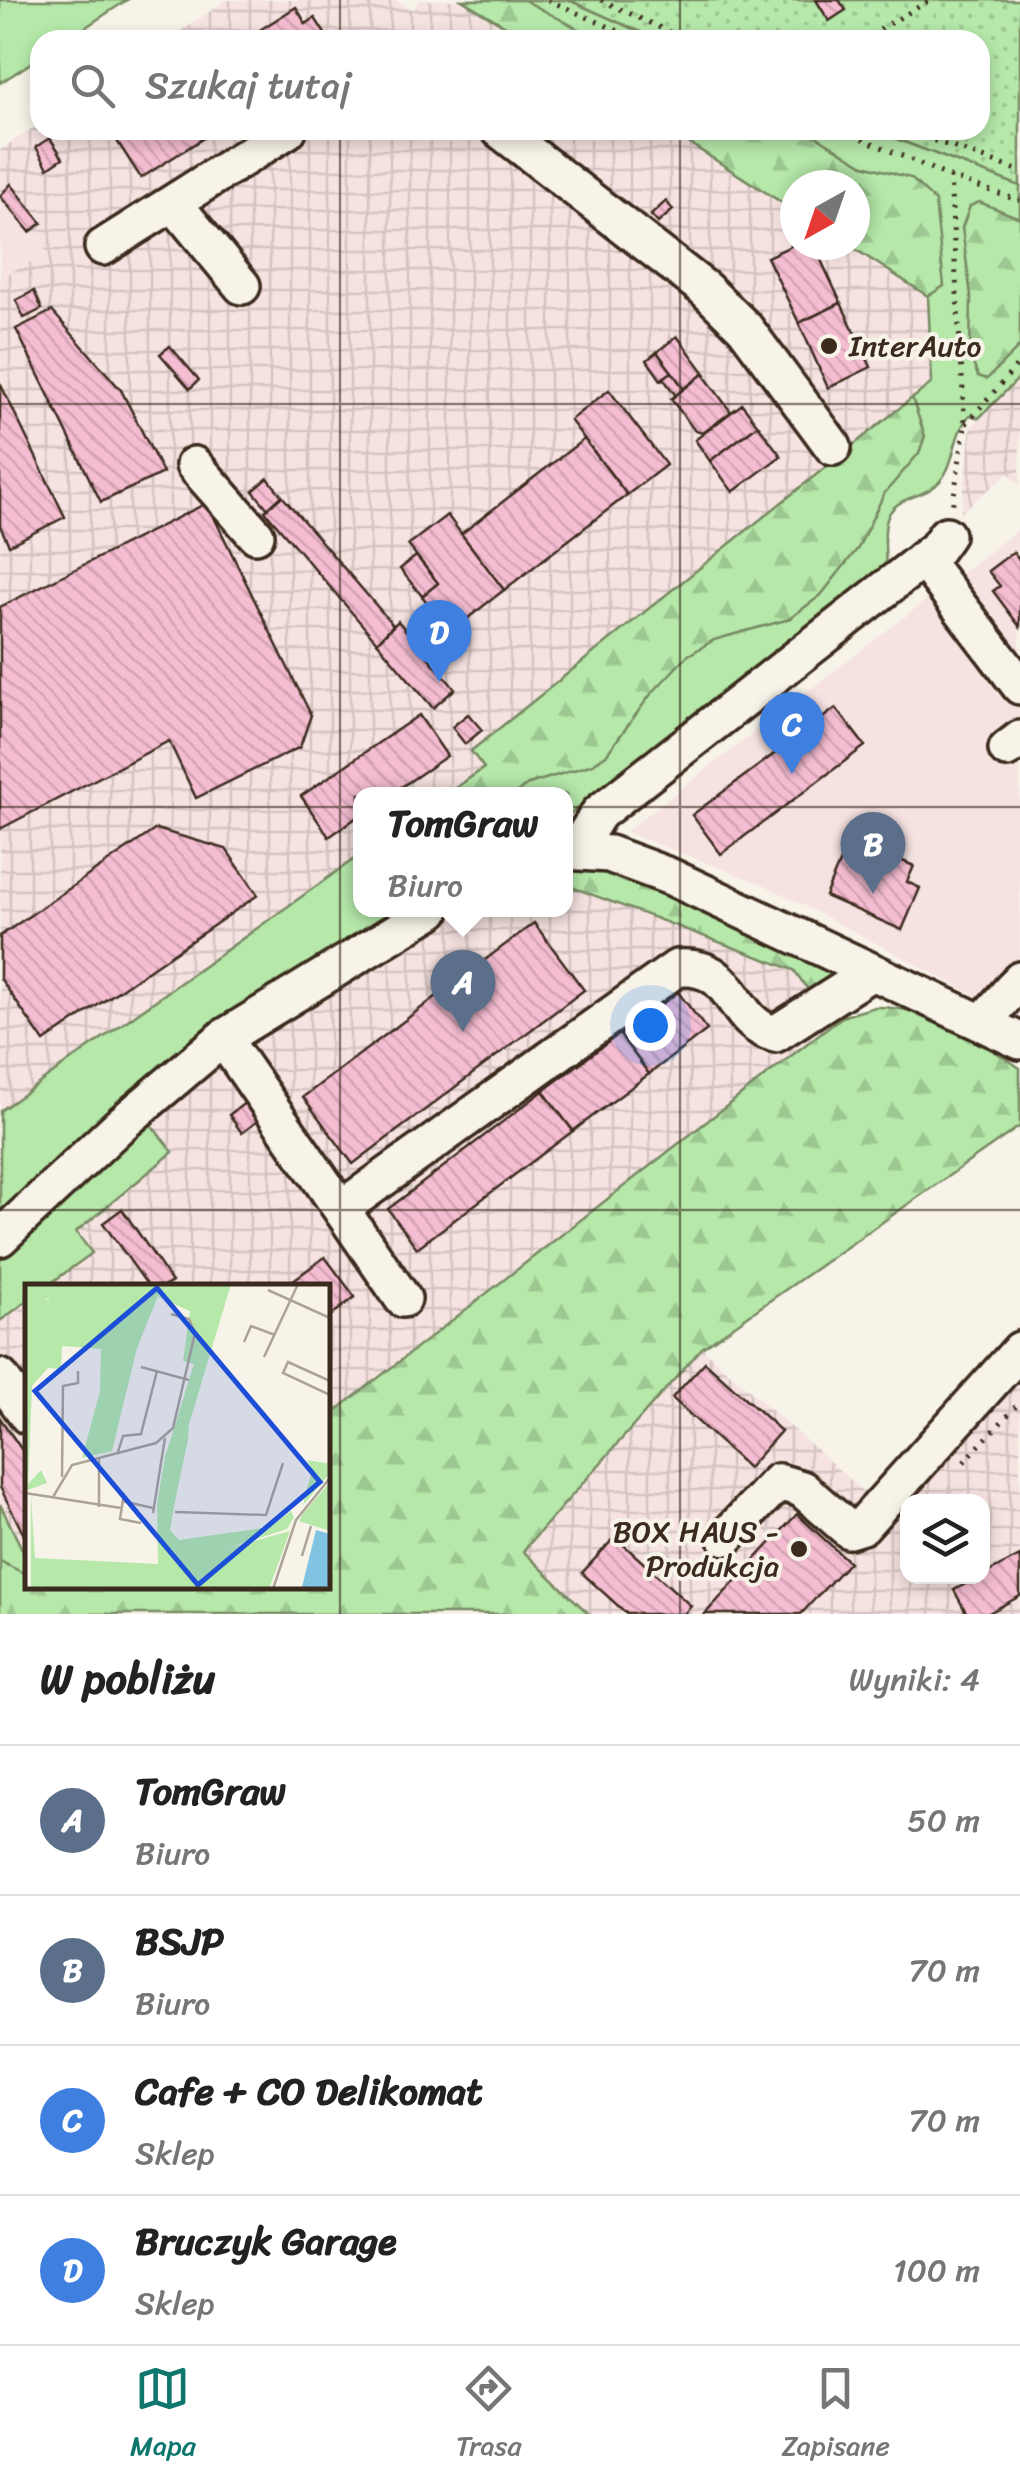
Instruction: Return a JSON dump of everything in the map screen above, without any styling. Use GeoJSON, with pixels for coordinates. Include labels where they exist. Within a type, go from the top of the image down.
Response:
{"type":"FeatureCollection","features":[{"type":"Feature","properties":{"kind":"lane"},"geometry":{"type":"LineString","coordinates":[[103,247],[273,140]]}},
{"type":"Feature","properties":{"kind":"lane"},"geometry":{"type":"LineString","coordinates":[[513,140],[704,289],[746,328],[832,447]]}},
{"type":"Feature","properties":{"kind":"lane"},"geometry":{"type":"LineString","coordinates":[[175,205],[242,286]]}},
{"type":"Feature","properties":{"kind":"lane"},"geometry":{"type":"LineString","coordinates":[[194,465],[256,535]]}},
{"type":"Feature","properties":{"kind":"lane"},"geometry":{"type":"LineString","coordinates":[[573,847],[599,814],[934,547],[1020,686]]}},
{"type":"Feature","properties":{"kind":"lane"},"geometry":{"type":"LineString","coordinates":[[573,851],[609,854],[671,877],[1020,1041]]}},
{"type":"Feature","properties":{"kind":"lane"},"geometry":{"type":"LineString","coordinates":[[0,1238],[119,1126],[223,1038],[421,917]]}},
{"type":"Feature","properties":{"kind":"lane"},"geometry":{"type":"LineString","coordinates":[[342,1208],[677,968],[707,969],[722,982],[753,1024],[774,1034],[870,973]]}},
{"type":"Feature","properties":{"kind":"lane"},"geometry":{"type":"LineString","coordinates":[[982,1023],[1020,980]]}},
{"type":"Feature","properties":{"kind":"lane"},"geometry":{"type":"LineString","coordinates":[[223,1038],[403,1299]]}},
{"type":"Feature","properties":{"kind":"lane"},"geometry":{"type":"LineString","coordinates":[[726,1537],[778,1482],[802,1488],[849,1530],[862,1526],[1020,1350]]}},
{"type":"Feature","properties":{"kind":"lane"},"geometry":{"type":"LineString","coordinates":[[0,1377],[25,1412]]}},
{"type":"Feature","properties":{"kind":"path"},"geometry":{"type":"LineString","coordinates":[[548,0],[616,30]]}},
{"type":"Feature","properties":{"kind":"path"},"geometry":{"type":"LineString","coordinates":[[601,0],[665,30]]}},
{"type":"Feature","properties":{"kind":"path"},"geometry":{"type":"LineString","coordinates":[[879,30],[930,0]]}},
{"type":"Feature","properties":{"kind":"path"},"geometry":{"type":"LineString","coordinates":[[866,140],[950,177],[1020,201]]}},
{"type":"Feature","properties":{"kind":"path"},"geometry":{"type":"LineString","coordinates":[[932,140],[1020,171]]}},
{"type":"Feature","properties":{"kind":"path"},"geometry":{"type":"LineString","coordinates":[[934,547],[965,426],[950,177]]}},
{"type":"Feature","properties":{"kind":"path"},"geometry":{"type":"LineString","coordinates":[[965,426],[1020,362]]}},
{"type":"Feature","properties":{"kind":"path"},"geometry":{"type":"LineString","coordinates":[[953,1473],[1020,1402]]}},
{"type":"Feature","properties":{"kind":"shaded area"},"geometry":{"type":"Polygon","coordinates":[[[227,0],[396,0],[413,10],[419,0],[462,0],[512,30],[182,30],[227,0]]]}},
{"type":"Feature","properties":{"kind":"shaded area"},"geometry":{"type":"Polygon","coordinates":[[[30,130],[30,140],[685,140],[780,201],[780,260],[870,259],[928,296],[932,383],[471,752],[485,767],[457,787],[353,787],[353,860],[0,1111],[0,278],[48,253],[0,196],[0,150],[30,130]]]}},
{"type":"Feature","properties":{"kind":"shaded area"},"geometry":{"type":"Polygon","coordinates":[[[0,196],[48,253],[0,278],[0,196]]]}},
{"type":"Feature","properties":{"kind":"shaded area"},"geometry":{"type":"Polygon","coordinates":[[[1020,377],[1020,486],[1009,473],[961,512],[971,427],[1020,377]]]}},
{"type":"Feature","properties":{"kind":"shaded area"},"geometry":{"type":"Polygon","coordinates":[[[1020,528],[1020,1019],[767,886],[625,832],[1020,528]]]}},
{"type":"Feature","properties":{"kind":"shaded area"},"geometry":{"type":"Polygon","coordinates":[[[573,888],[794,971],[832,1024],[330,1415],[330,1284],[50,1284],[91,1254],[76,1233],[173,1152],[144,1116],[235,1040],[434,917],[573,917],[573,888]]]}},
{"type":"Feature","properties":{"kind":"shaded area"},"geometry":{"type":"Polygon","coordinates":[[[25,1302],[25,1555],[0,1504],[0,1321],[25,1302]]]}},
{"type":"Feature","properties":{"kind":"shaded area"},"geometry":{"type":"Polygon","coordinates":[[[1020,1324],[1020,1614],[589,1614],[523,1551],[702,1348],[865,1493],[1020,1324]]]}},
{"type":"Feature","properties":{"kind":"green space"},"geometry":{"type":"Polygon","coordinates":[[[0,0],[127,0],[81,30],[30,30],[30,64],[0,83],[0,0]]]}},
{"type":"Feature","properties":{"kind":"green space"},"geometry":{"type":"Polygon","coordinates":[[[462,0],[569,0],[636,30],[512,30],[462,0]]]}},
{"type":"Feature","properties":{"kind":"green space"},"geometry":{"type":"Polygon","coordinates":[[[462,0],[524,0],[580,30],[512,30],[462,0]]]}},
{"type":"Feature","properties":{"kind":"green space"},"geometry":{"type":"Polygon","coordinates":[[[569,0],[1020,0],[1020,186],[899,140],[990,140],[990,30],[636,30],[569,0]]]}},
{"type":"Feature","properties":{"kind":"green space"},"geometry":{"type":"Polygon","coordinates":[[[685,140],[899,140],[1020,186],[1020,377],[979,418],[970,415],[943,478],[893,508],[885,529],[884,577],[573,812],[573,787],[457,787],[484,768],[471,751],[932,383],[928,296],[870,259],[870,170],[780,170],[780,201],[685,140]]]}},
{"type":"Feature","properties":{"kind":"green space"},"geometry":{"type":"Polygon","coordinates":[[[685,140],[823,140],[864,165],[911,178],[935,201],[944,286],[928,296],[870,259],[870,170],[780,170],[780,201],[685,140]]]}},
{"type":"Feature","properties":{"kind":"green space"},"geometry":{"type":"Polygon","coordinates":[[[979,202],[1020,218],[1020,346],[987,379],[978,376],[970,356],[971,296],[962,228],[970,206],[979,202]]]}},
{"type":"Feature","properties":{"kind":"green space"},"geometry":{"type":"Polygon","coordinates":[[[912,398],[925,436],[919,453],[884,494],[858,548],[821,595],[789,619],[714,640],[687,656],[651,694],[606,755],[593,764],[525,787],[457,787],[484,768],[471,751],[912,398]]]}},
{"type":"Feature","properties":{"kind":"green space"},"geometry":{"type":"Polygon","coordinates":[[[353,860],[353,917],[383,917],[222,1023],[144,1116],[173,1152],[76,1232],[92,1253],[50,1284],[25,1284],[25,1302],[0,1321],[0,1111],[353,860]]]}},
{"type":"Feature","properties":{"kind":"green space"},"geometry":{"type":"Polygon","coordinates":[[[573,863],[638,877],[824,964],[832,972],[831,980],[811,994],[794,970],[573,888],[573,863]]]}},
{"type":"Feature","properties":{"kind":"green space"},"geometry":{"type":"Polygon","coordinates":[[[875,1007],[895,1008],[934,1018],[970,1036],[1020,1068],[1020,1126],[702,1348],[523,1551],[589,1614],[0,1614],[0,1561],[25,1574],[25,1589],[330,1589],[330,1415],[844,1016],[875,1007]]]}},
{"type":"Feature","properties":{"kind":"green space"},"geometry":{"type":"Polygon","coordinates":[[[0,1504],[25,1555],[25,1575],[0,1561],[0,1504]]]}},
{"type":"Feature","properties":{"kind":"building"},"geometry":{"type":"Polygon","coordinates":[[[816,0],[839,0],[846,10],[829,21],[816,0]]]}},
{"type":"Feature","properties":{"kind":"building"},"geometry":{"type":"Polygon","coordinates":[[[296,7],[306,24],[315,18],[323,30],[260,30],[296,7]]]}},
{"type":"Feature","properties":{"kind":"building"},"geometry":{"type":"Polygon","coordinates":[[[51,140],[63,158],[48,168],[36,147],[51,140]]]}},
{"type":"Feature","properties":{"kind":"building"},"geometry":{"type":"Polygon","coordinates":[[[116,140],[200,140],[141,178],[116,140]]]}},
{"type":"Feature","properties":{"kind":"building"},"geometry":{"type":"Polygon","coordinates":[[[11,184],[42,223],[30,232],[0,196],[11,184]]]}},
{"type":"Feature","properties":{"kind":"building"},"geometry":{"type":"Polygon","coordinates":[[[666,201],[673,210],[658,223],[651,215],[666,201]]]}},
{"type":"Feature","properties":{"kind":"building"},"geometry":{"type":"Polygon","coordinates":[[[780,251],[780,260],[821,260],[841,303],[799,323],[767,257],[780,251]]]}},
{"type":"Feature","properties":{"kind":"building"},"geometry":{"type":"Polygon","coordinates":[[[34,291],[42,309],[24,318],[16,300],[34,291]]]}},
{"type":"Feature","properties":{"kind":"building"},"geometry":{"type":"Polygon","coordinates":[[[841,303],[871,367],[828,388],[799,323],[841,303]]]}},
{"type":"Feature","properties":{"kind":"building"},"geometry":{"type":"Polygon","coordinates":[[[52,311],[121,390],[163,473],[101,502],[16,329],[52,311]]]}},
{"type":"Feature","properties":{"kind":"building"},"geometry":{"type":"Polygon","coordinates":[[[677,336],[707,376],[703,374],[684,389],[657,352],[677,336]]]}},
{"type":"Feature","properties":{"kind":"building"},"geometry":{"type":"Polygon","coordinates":[[[170,346],[199,380],[190,389],[160,354],[170,346]]]}},
{"type":"Feature","properties":{"kind":"building"},"geometry":{"type":"Polygon","coordinates":[[[657,352],[672,372],[661,380],[647,360],[657,352]]]}},
{"type":"Feature","properties":{"kind":"building"},"geometry":{"type":"Polygon","coordinates":[[[672,372],[684,389],[676,396],[663,378],[672,372]]]}},
{"type":"Feature","properties":{"kind":"building"},"geometry":{"type":"Polygon","coordinates":[[[703,374],[731,412],[703,433],[695,431],[671,399],[703,374]]]}},
{"type":"Feature","properties":{"kind":"building"},"geometry":{"type":"Polygon","coordinates":[[[0,383],[65,517],[9,545],[0,526],[0,383]]]}},
{"type":"Feature","properties":{"kind":"building"},"geometry":{"type":"Polygon","coordinates":[[[609,390],[666,465],[627,495],[570,420],[609,390]]]}},
{"type":"Feature","properties":{"kind":"building"},"geometry":{"type":"Polygon","coordinates":[[[742,404],[758,425],[710,461],[695,440],[742,404]]]}},
{"type":"Feature","properties":{"kind":"building"},"geometry":{"type":"Polygon","coordinates":[[[758,425],[781,456],[733,492],[710,461],[758,425]]]}},
{"type":"Feature","properties":{"kind":"building"},"geometry":{"type":"Polygon","coordinates":[[[584,439],[627,495],[504,590],[461,534],[584,439]]]}},
{"type":"Feature","properties":{"kind":"building"},"geometry":{"type":"Polygon","coordinates":[[[268,478],[282,496],[268,509],[253,491],[268,478]]]}},
{"type":"Feature","properties":{"kind":"building"},"geometry":{"type":"Polygon","coordinates":[[[282,496],[393,625],[377,642],[265,511],[282,496]]]}},
{"type":"Feature","properties":{"kind":"building"},"geometry":{"type":"Polygon","coordinates":[[[207,503],[311,715],[300,747],[196,798],[169,741],[0,829],[0,607],[207,503]]]}},
{"type":"Feature","properties":{"kind":"building"},"geometry":{"type":"Polygon","coordinates":[[[447,515],[504,590],[450,632],[422,596],[438,583],[408,545],[447,515]]]}},
{"type":"Feature","properties":{"kind":"building"},"geometry":{"type":"Polygon","coordinates":[[[1013,552],[1020,561],[1020,627],[993,591],[1000,586],[988,571],[1013,552]]]}},
{"type":"Feature","properties":{"kind":"building"},"geometry":{"type":"Polygon","coordinates":[[[416,556],[438,583],[422,596],[400,569],[416,556]]]}},
{"type":"Feature","properties":{"kind":"building"},"geometry":{"type":"Polygon","coordinates":[[[398,621],[455,689],[433,708],[377,642],[398,621]]]}},
{"type":"Feature","properties":{"kind":"building"},"geometry":{"type":"Polygon","coordinates":[[[836,708],[865,746],[721,854],[692,815],[836,708]]]}},
{"type":"Feature","properties":{"kind":"building"},"geometry":{"type":"Polygon","coordinates":[[[468,714],[482,730],[465,744],[452,727],[468,714]]]}},
{"type":"Feature","properties":{"kind":"building"},"geometry":{"type":"Polygon","coordinates":[[[419,715],[447,756],[401,787],[353,787],[353,820],[329,837],[301,796],[419,715]]]}},
{"type":"Feature","properties":{"kind":"building"},"geometry":{"type":"Polygon","coordinates":[[[156,829],[226,849],[258,895],[44,1042],[0,978],[0,936],[156,829]]]}},
{"type":"Feature","properties":{"kind":"building"},"geometry":{"type":"Polygon","coordinates":[[[850,838],[914,866],[907,882],[920,888],[902,930],[825,896],[850,838]]]}},
{"type":"Feature","properties":{"kind":"building"},"geometry":{"type":"Polygon","coordinates":[[[534,923],[584,990],[353,1164],[303,1097],[534,923]]]}},
{"type":"Feature","properties":{"kind":"building"},"geometry":{"type":"Polygon","coordinates":[[[678,992],[707,1030],[649,1074],[620,1035],[678,992]]]}},
{"type":"Feature","properties":{"kind":"building"},"geometry":{"type":"Polygon","coordinates":[[[619,1034],[649,1074],[573,1131],[543,1091],[619,1034]]]}},
{"type":"Feature","properties":{"kind":"building"},"geometry":{"type":"Polygon","coordinates":[[[543,1091],[573,1131],[417,1248],[388,1209],[543,1091]]]}},
{"type":"Feature","properties":{"kind":"building"},"geometry":{"type":"Polygon","coordinates":[[[246,1102],[259,1120],[242,1133],[229,1115],[246,1102]]]}},
{"type":"Feature","properties":{"kind":"building"},"geometry":{"type":"Polygon","coordinates":[[[122,1209],[172,1282],[147,1284],[103,1223],[122,1209]]]}},
{"type":"Feature","properties":{"kind":"building"},"geometry":{"type":"Polygon","coordinates":[[[325,1257],[355,1297],[330,1316],[330,1284],[288,1284],[325,1257]]]}},
{"type":"Feature","properties":{"kind":"building"},"geometry":{"type":"Polygon","coordinates":[[[705,1362],[781,1431],[748,1468],[672,1398],[705,1362]]]}},
{"type":"Feature","properties":{"kind":"building"},"geometry":{"type":"Polygon","coordinates":[[[0,1418],[25,1455],[25,1537],[0,1487],[0,1418]]]}},
{"type":"Feature","properties":{"kind":"building"},"geometry":{"type":"Polygon","coordinates":[[[797,1514],[849,1562],[801,1614],[705,1614],[797,1514]]]}},
{"type":"Feature","properties":{"kind":"building"},"geometry":{"type":"Polygon","coordinates":[[[615,1537],[691,1606],[684,1614],[627,1614],[582,1573],[615,1537]]]}},
{"type":"Feature","properties":{"kind":"building"},"geometry":{"type":"Polygon","coordinates":[[[1020,1556],[1020,1596],[987,1614],[967,1614],[954,1590],[966,1584],[990,1584],[990,1571],[1020,1556]]]}},
{"type":"Feature","properties":{"kind":"place","name":"InterAuto"},"geometry":{"type":"Point","coordinates":[829,346]}},
{"type":"Feature","properties":{"kind":"place","name":"Bruczyk Garage"},"geometry":{"type":"Point","coordinates":[439,682]}},
{"type":"Feature","properties":{"kind":"place","name":"Cafe + CO Delikomat"},"geometry":{"type":"Point","coordinates":[792,774]}},
{"type":"Feature","properties":{"kind":"place","name":"BSJP"},"geometry":{"type":"Point","coordinates":[873,894]}},
{"type":"Feature","properties":{"kind":"place","name":"TomGraw"},"geometry":{"type":"Point","coordinates":[463,1032]}},
{"type":"Feature","properties":{"kind":"place","name":"BOX HAUS - Produkcja"},"geometry":{"type":"Point","coordinates":[799,1549]}}]}
